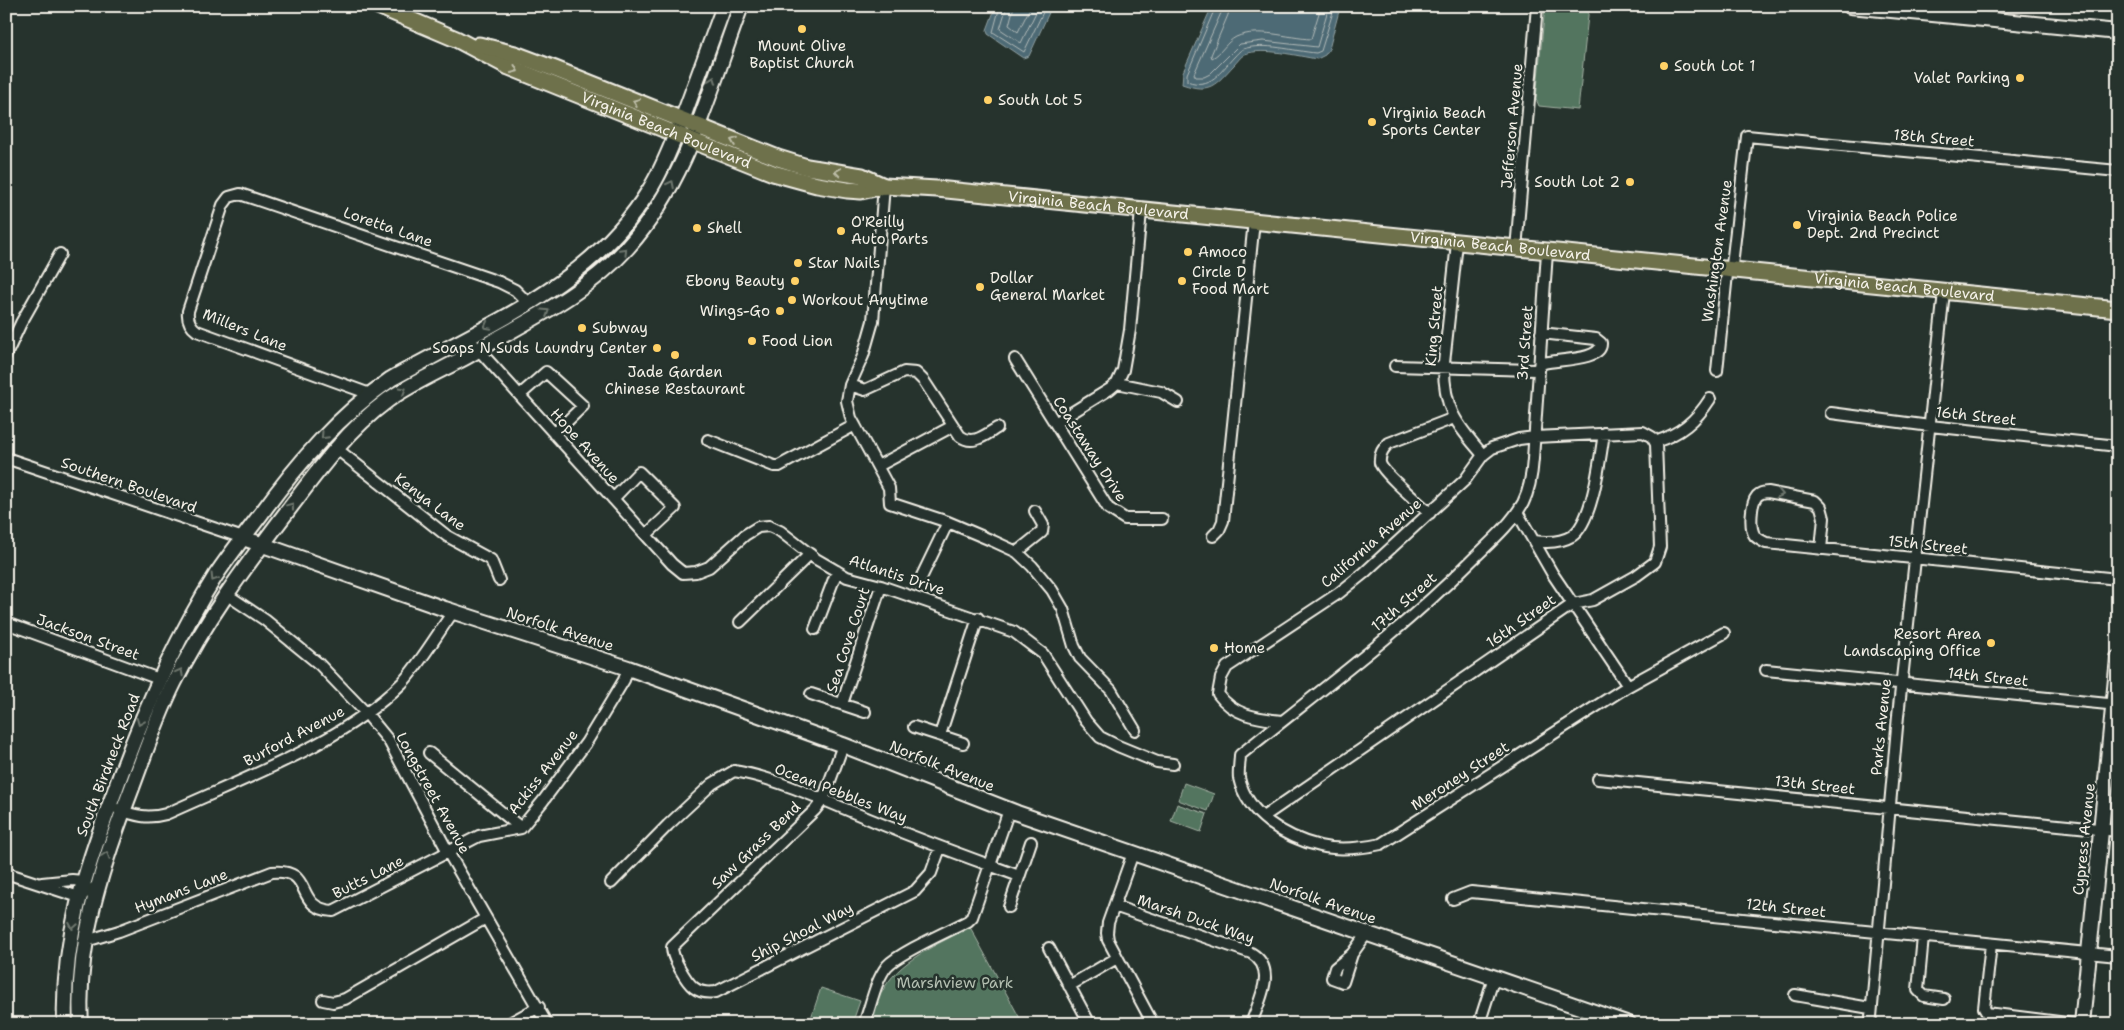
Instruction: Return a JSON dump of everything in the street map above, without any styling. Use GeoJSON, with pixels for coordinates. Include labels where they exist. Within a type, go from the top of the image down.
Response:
{"type":"FeatureCollection","features":[{"type":"Feature","properties":{"kind":"main road","name":"Virginia Beach Boulevard"},"geometry":{"type":"LineString","coordinates":[[378,6],[456,39],[509,67],[772,173],[817,185],[862,191],[884,186],[1026,198],[2118,309]]}},
{"type":"Feature","properties":{"kind":"main road","name":"South Birdneck Road"},"geometry":{"type":"LineString","coordinates":[[65,1024],[66,974],[83,881],[137,730],[159,679],[212,582],[286,479],[338,422],[370,394],[391,379],[548,293],[589,262],[608,244],[639,207],[664,164],[724,6]]}},
{"type":"Feature","properties":{"kind":"main road","name":"South Birdneck Road"},"geometry":{"type":"LineString","coordinates":[[81,1024],[82,975],[86,941],[97,886],[113,835],[174,682],[226,594],[322,466],[362,422],[387,400],[542,315],[599,275],[630,244],[657,209],[691,141],[741,6]]}},
{"type":"Feature","properties":{"kind":"main road"},"geometry":{"type":"LineString","coordinates":[[1850,6],[1967,12],[2118,32]]}},
{"type":"Feature","properties":{"kind":"main road","name":"Virginia Beach Boulevard"},"geometry":{"type":"LineString","coordinates":[[456,39],[515,54],[778,158],[807,167],[862,176],[884,186]]}},
{"type":"Feature","properties":{"kind":"main road","name":"Norfolk Avenue"},"geometry":{"type":"LineString","coordinates":[[243,538],[453,612],[628,668],[843,745],[1008,810],[1629,1024]]}},
{"type":"Feature","properties":{"kind":"main road","name":"Cypress Avenue"},"geometry":{"type":"LineString","coordinates":[[2082,1024],[2115,704],[2118,658]]}},
{"type":"Feature","properties":{"kind":"street","name":"Jefferson Avenue"},"geometry":{"type":"LineString","coordinates":[[1516,249],[1537,6]]}},
{"type":"Feature","properties":{"kind":"street","name":"18th Street"},"geometry":{"type":"LineString","coordinates":[[1747,136],[2118,171]]}},
{"type":"Feature","properties":{"kind":"street","name":"Washington Avenue"},"geometry":{"type":"LineString","coordinates":[[1718,371],[1747,136]]}},
{"type":"Feature","properties":{"kind":"street"},"geometry":{"type":"LineString","coordinates":[[884,186],[873,321],[864,356],[850,384],[847,400],[855,425],[889,488],[890,503],[948,522],[1017,552],[1032,566],[1052,590],[1063,609],[1074,646],[1080,658],[1110,690],[1135,730]]}},
{"type":"Feature","properties":{"kind":"street","name":"Loretta Lane"},"geometry":{"type":"LineString","coordinates":[[242,190],[500,282],[514,290],[529,304]]}},
{"type":"Feature","properties":{"kind":"street","name":"Millers Lane"},"geometry":{"type":"LineString","coordinates":[[242,190],[230,197],[223,205],[188,311],[189,323],[197,331],[370,394]]}},
{"type":"Feature","properties":{"kind":"street"},"geometry":{"type":"LineString","coordinates":[[1055,423],[1110,389],[1117,383],[1124,370],[1130,330],[1141,211]]}},
{"type":"Feature","properties":{"kind":"street"},"geometry":{"type":"LineString","coordinates":[[1213,536],[1219,530],[1223,521],[1254,221]]}},
{"type":"Feature","properties":{"kind":"street","name":"King Street"},"geometry":{"type":"LineString","coordinates":[[1457,243],[1444,368],[1447,396],[1459,427],[1483,455]]}},
{"type":"Feature","properties":{"kind":"street","name":"3rd Street"},"geometry":{"type":"LineString","coordinates":[[1535,437],[1547,252]]}},
{"type":"Feature","properties":{"kind":"street"},"geometry":{"type":"LineString","coordinates":[[6,355],[21,323],[60,254]]}},
{"type":"Feature","properties":{"kind":"street"},"geometry":{"type":"LineString","coordinates":[[589,262],[599,275]]}},
{"type":"Feature","properties":{"kind":"street","name":"Parks Avenue"},"geometry":{"type":"LineString","coordinates":[[1795,995],[1870,1012],[1902,683],[1944,292]]}},
{"type":"Feature","properties":{"kind":"street"},"geometry":{"type":"LineString","coordinates":[[1395,366],[1535,370],[1543,363],[1574,360],[1599,352],[1601,348],[1601,343],[1596,339],[1541,333]]}},
{"type":"Feature","properties":{"kind":"street","name":"Hope Avenue"},"geometry":{"type":"LineString","coordinates":[[467,338],[480,350],[672,564],[683,573]]}},
{"type":"Feature","properties":{"kind":"street","name":"Coastaway Drive"},"geometry":{"type":"LineString","coordinates":[[1015,359],[1112,513],[1125,519],[1133,520],[1162,519]]}},
{"type":"Feature","properties":{"kind":"street"},"geometry":{"type":"LineString","coordinates":[[520,395],[546,372],[583,406],[554,434]]}},
{"type":"Feature","properties":{"kind":"street"},"geometry":{"type":"LineString","coordinates":[[850,384],[860,390],[865,390],[904,372],[916,373],[924,381],[960,436],[969,441],[979,439],[997,428]]}},
{"type":"Feature","properties":{"kind":"street"},"geometry":{"type":"LineString","coordinates":[[1117,383],[1162,392],[1178,402]]}},
{"type":"Feature","properties":{"kind":"street"},"geometry":{"type":"LineString","coordinates":[[1483,455],[1503,443],[1535,437],[1643,432],[1652,437],[1655,442],[1685,428],[1695,420],[1710,399]]}},
{"type":"Feature","properties":{"kind":"street","name":"16th Street"},"geometry":{"type":"LineString","coordinates":[[1831,413],[1930,426],[2118,446]]}},
{"type":"Feature","properties":{"kind":"street"},"geometry":{"type":"LineString","coordinates":[[1430,513],[1382,468],[1380,456],[1382,450],[1389,443],[1454,418]]}},
{"type":"Feature","properties":{"kind":"street"},"geometry":{"type":"LineString","coordinates":[[708,440],[774,466],[779,466],[855,425]]}},
{"type":"Feature","properties":{"kind":"street"},"geometry":{"type":"LineString","coordinates":[[878,466],[953,426]]}},
{"type":"Feature","properties":{"kind":"street"},"geometry":{"type":"LineString","coordinates":[[1534,541],[1561,541],[1570,537],[1580,528],[1585,520],[1596,480],[1604,433]]}},
{"type":"Feature","properties":{"kind":"street","name":"17th Street"},"geometry":{"type":"LineString","coordinates":[[1240,755],[1409,620],[1442,590],[1517,512],[1528,491],[1531,479],[1535,437]]}},
{"type":"Feature","properties":{"kind":"street","name":"16th Street"},"geometry":{"type":"LineString","coordinates":[[1263,817],[1573,604],[1588,602],[1602,595],[1636,576],[1655,562],[1660,547],[1655,442]]}},
{"type":"Feature","properties":{"kind":"street","name":"Kenya Lane"},"geometry":{"type":"LineString","coordinates":[[337,450],[447,536],[491,560],[499,580]]}},
{"type":"Feature","properties":{"kind":"street","name":"California Avenue"},"geometry":{"type":"LineString","coordinates":[[1282,721],[1249,717],[1226,704],[1218,694],[1221,678],[1228,667],[1339,593],[1364,573],[1465,480],[1483,455]]}},
{"type":"Feature","properties":{"kind":"street","name":"Southern Boulevard"},"geometry":{"type":"LineString","coordinates":[[6,458],[243,538]]}},
{"type":"Feature","properties":{"kind":"street"},"geometry":{"type":"LineString","coordinates":[[613,499],[639,472],[675,508],[646,535]]}},
{"type":"Feature","properties":{"kind":"street","name":"15th Street"},"geometry":{"type":"LineString","coordinates":[[1820,549],[1824,518],[1821,508],[1815,501],[1768,492],[1761,493],[1754,501],[1752,527],[1756,536],[1766,543],[1820,549],[1916,559],[2118,579]]}},
{"type":"Feature","properties":{"kind":"street"},"geometry":{"type":"LineString","coordinates":[[1017,552],[1044,529],[1035,511]]}},
{"type":"Feature","properties":{"kind":"street"},"geometry":{"type":"LineString","coordinates":[[1517,512],[1573,604],[1628,686]]}},
{"type":"Feature","properties":{"kind":"street"},"geometry":{"type":"LineString","coordinates":[[919,582],[948,522]]}},
{"type":"Feature","properties":{"kind":"street","name":"Atlantis Drive"},"geometry":{"type":"LineString","coordinates":[[683,573],[696,572],[709,567],[745,535],[758,527],[769,526],[780,531],[810,554],[847,577],[881,586],[1014,632],[1043,654],[1086,721],[1100,737],[1157,762],[1173,764]]}},
{"type":"Feature","properties":{"kind":"street"},"geometry":{"type":"LineString","coordinates":[[740,622],[810,554]]}},
{"type":"Feature","properties":{"kind":"street"},"geometry":{"type":"LineString","coordinates":[[815,630],[837,571]]}},
{"type":"Feature","properties":{"kind":"street","name":"Sea Cove Court"},"geometry":{"type":"LineString","coordinates":[[842,704],[881,586]]}},
{"type":"Feature","properties":{"kind":"street","name":"Longstreet Avenue"},"geometry":{"type":"LineString","coordinates":[[226,594],[292,641],[325,670],[366,713],[389,741],[448,852],[547,1024]]}},
{"type":"Feature","properties":{"kind":"street","name":"Burford Avenue"},"geometry":{"type":"LineString","coordinates":[[109,806],[152,818],[166,814],[325,740],[366,713],[403,681],[453,612]]}},
{"type":"Feature","properties":{"kind":"street"},"geometry":{"type":"LineString","coordinates":[[940,735],[978,618]]}},
{"type":"Feature","properties":{"kind":"street","name":"Jackson Street"},"geometry":{"type":"LineString","coordinates":[[6,623],[159,679]]}},
{"type":"Feature","properties":{"kind":"street","name":"Meroney Street"},"geometry":{"type":"LineString","coordinates":[[1240,755],[1239,776],[1243,790],[1252,807],[1263,817],[1290,834],[1321,846],[1352,849],[1381,844],[1628,686],[1724,633]]}},
{"type":"Feature","properties":{"kind":"street","name":"Ackiss Avenue"},"geometry":{"type":"LineString","coordinates":[[448,852],[479,836],[521,828],[586,743],[615,696],[628,668]]}},
{"type":"Feature","properties":{"kind":"street","name":"14th Street"},"geometry":{"type":"LineString","coordinates":[[1766,670],[2115,704]]}},
{"type":"Feature","properties":{"kind":"street"},"geometry":{"type":"LineString","coordinates":[[811,694],[865,712]]}},
{"type":"Feature","properties":{"kind":"street"},"geometry":{"type":"LineString","coordinates":[[914,727],[962,743]]}},
{"type":"Feature","properties":{"kind":"street","name":"Saw Grass Bend"},"geometry":{"type":"LineString","coordinates":[[672,953],[672,947],[676,942],[797,828],[823,800],[843,745]]}},
{"type":"Feature","properties":{"kind":"street"},"geometry":{"type":"LineString","coordinates":[[429,753],[521,828]]}},
{"type":"Feature","properties":{"kind":"street","name":"Ocean Pebbles Way"},"geometry":{"type":"LineString","coordinates":[[612,883],[688,806],[712,784],[734,771],[756,776],[823,800],[940,848],[1019,876]]}},
{"type":"Feature","properties":{"kind":"street","name":"13th Street"},"geometry":{"type":"LineString","coordinates":[[1598,779],[2118,831]]}},
{"type":"Feature","properties":{"kind":"street"},"geometry":{"type":"LineString","coordinates":[[864,1024],[880,980],[887,967],[900,956],[968,921],[972,917],[1008,810]]}},
{"type":"Feature","properties":{"kind":"street"},"geometry":{"type":"LineString","coordinates":[[1009,907],[1031,842]]}},
{"type":"Feature","properties":{"kind":"street","name":"Ship Shoal Way"},"geometry":{"type":"LineString","coordinates":[[672,953],[689,984],[702,992],[716,992],[915,891],[931,873],[940,848]]}},
{"type":"Feature","properties":{"kind":"street","name":"Butts Lane"},"geometry":{"type":"LineString","coordinates":[[286,871],[296,876],[311,903],[322,910],[333,911],[448,852]]}},
{"type":"Feature","properties":{"kind":"street"},"geometry":{"type":"LineString","coordinates":[[1133,853],[1106,933],[1117,958],[1153,1024]]}},
{"type":"Feature","properties":{"kind":"street","name":"Hymans Lane"},"geometry":{"type":"LineString","coordinates":[[86,941],[119,931],[272,872],[286,871]]}},
{"type":"Feature","properties":{"kind":"street"},"geometry":{"type":"LineString","coordinates":[[6,873],[79,897],[97,886]]}},
{"type":"Feature","properties":{"kind":"street"},"geometry":{"type":"LineString","coordinates":[[39,883],[83,881]]}},
{"type":"Feature","properties":{"kind":"street","name":"12th Street"},"geometry":{"type":"LineString","coordinates":[[1453,899],[1471,892],[2118,956]]}},
{"type":"Feature","properties":{"kind":"street","name":"Marsh Duck Way"},"geometry":{"type":"LineString","coordinates":[[1114,906],[1251,953],[1260,958],[1265,965],[1265,983],[1251,1024]]}},
{"type":"Feature","properties":{"kind":"street"},"geometry":{"type":"LineString","coordinates":[[323,1000],[333,1002],[345,1000],[486,918]]}},
{"type":"Feature","properties":{"kind":"street"},"geometry":{"type":"LineString","coordinates":[[1352,954],[1367,933]]}},
{"type":"Feature","properties":{"kind":"street"},"geometry":{"type":"LineString","coordinates":[[1923,937],[1918,990],[1924,996],[1944,999]]}},
{"type":"Feature","properties":{"kind":"street"},"geometry":{"type":"LineString","coordinates":[[1990,944],[1984,1008],[1987,1013],[2075,1024]]}},
{"type":"Feature","properties":{"kind":"street"},"geometry":{"type":"LineString","coordinates":[[1049,948],[1090,1024]]}},
{"type":"Feature","properties":{"kind":"street"},"geometry":{"type":"LineString","coordinates":[[1069,986],[1117,958]]}},
{"type":"Feature","properties":{"kind":"street"},"geometry":{"type":"LineString","coordinates":[[1479,1024],[1494,977]]}},
{"type":"Feature","properties":{"kind":"street"},"geometry":{"type":"LineString","coordinates":[[508,1024],[538,1007]]}},
{"type":"Feature","properties":{"kind":"green space"},"geometry":{"type":"Polygon","coordinates":[[[1545,6],[1589,6],[1578,110],[1539,106],[1536,99],[1545,6]]]}},
{"type":"Feature","properties":{"kind":"green space"},"geometry":{"type":"Polygon","coordinates":[[[1184,783],[1214,794],[1208,811],[1178,800],[1184,783]]]}},
{"type":"Feature","properties":{"kind":"green space"},"geometry":{"type":"Polygon","coordinates":[[[1177,804],[1207,814],[1201,832],[1171,821],[1177,804]]]}},
{"type":"Feature","properties":{"kind":"green space","name":"Marshview Park"},"geometry":{"type":"Polygon","coordinates":[[[970,927],[1023,1024],[872,1024],[881,994],[897,972],[920,954],[970,927]]]}},
{"type":"Feature","properties":{"kind":"green space"},"geometry":{"type":"Polygon","coordinates":[[[821,988],[860,1001],[852,1024],[809,1024],[821,988]]]}},
{"type":"Feature","properties":{"kind":"water"},"geometry":{"type":"Polygon","coordinates":[[[996,6],[1052,6],[1029,56],[1023,58],[988,34],[987,30],[996,6]]]}},
{"type":"Feature","properties":{"kind":"water"},"geometry":{"type":"Polygon","coordinates":[[[1212,6],[1337,6],[1339,11],[1329,49],[1325,55],[1317,59],[1281,53],[1252,52],[1242,56],[1212,86],[1200,88],[1182,84],[1183,72],[1212,6]]]}},
{"type":"Feature","properties":{"kind":"place","name":"Mount Olive Baptist Church"},"geometry":{"type":"Point","coordinates":[802,29]}},
{"type":"Feature","properties":{"kind":"place","name":"South Lot 1"},"geometry":{"type":"Point","coordinates":[1664,66]}},
{"type":"Feature","properties":{"kind":"place","name":"Valet Parking"},"geometry":{"type":"Point","coordinates":[2020,78]}},
{"type":"Feature","properties":{"kind":"place","name":"South Lot 5"},"geometry":{"type":"Point","coordinates":[988,100]}},
{"type":"Feature","properties":{"kind":"place","name":"Virginia Beach Sports Center"},"geometry":{"type":"Point","coordinates":[1372,122]}},
{"type":"Feature","properties":{"kind":"place","name":"South Lot 2"},"geometry":{"type":"Point","coordinates":[1630,182]}},
{"type":"Feature","properties":{"kind":"place","name":"Virginia Beach Police Dept. 2nd Precinct"},"geometry":{"type":"Point","coordinates":[1797,225]}},
{"type":"Feature","properties":{"kind":"place","name":"Shell"},"geometry":{"type":"Point","coordinates":[697,228]}},
{"type":"Feature","properties":{"kind":"place","name":"O'Reilly Auto Parts"},"geometry":{"type":"Point","coordinates":[841,231]}},
{"type":"Feature","properties":{"kind":"place","name":"Amoco"},"geometry":{"type":"Point","coordinates":[1188,252]}},
{"type":"Feature","properties":{"kind":"place","name":"Star Nails"},"geometry":{"type":"Point","coordinates":[798,263]}},
{"type":"Feature","properties":{"kind":"place","name":"Ebony Beauty"},"geometry":{"type":"Point","coordinates":[795,281]}},
{"type":"Feature","properties":{"kind":"place","name":"Circle D Food Mart"},"geometry":{"type":"Point","coordinates":[1182,281]}},
{"type":"Feature","properties":{"kind":"place","name":"Dollar General Market"},"geometry":{"type":"Point","coordinates":[980,287]}},
{"type":"Feature","properties":{"kind":"place","name":"Workout Anytime"},"geometry":{"type":"Point","coordinates":[792,300]}},
{"type":"Feature","properties":{"kind":"place","name":"Wings-Go"},"geometry":{"type":"Point","coordinates":[780,311]}},
{"type":"Feature","properties":{"kind":"place","name":"Subway"},"geometry":{"type":"Point","coordinates":[582,328]}},
{"type":"Feature","properties":{"kind":"place","name":"Food Lion"},"geometry":{"type":"Point","coordinates":[752,341]}},
{"type":"Feature","properties":{"kind":"place","name":"Soaps N Suds Laundry Center"},"geometry":{"type":"Point","coordinates":[657,348]}},
{"type":"Feature","properties":{"kind":"place","name":"Jade Garden Chinese Restaurant"},"geometry":{"type":"Point","coordinates":[675,355]}},
{"type":"Feature","properties":{"kind":"place","name":"Resort Area Landscaping Office"},"geometry":{"type":"Point","coordinates":[1991,643]}},
{"type":"Feature","properties":{"kind":"place","name":"Home"},"geometry":{"type":"Point","coordinates":[1214,648]}}]}
